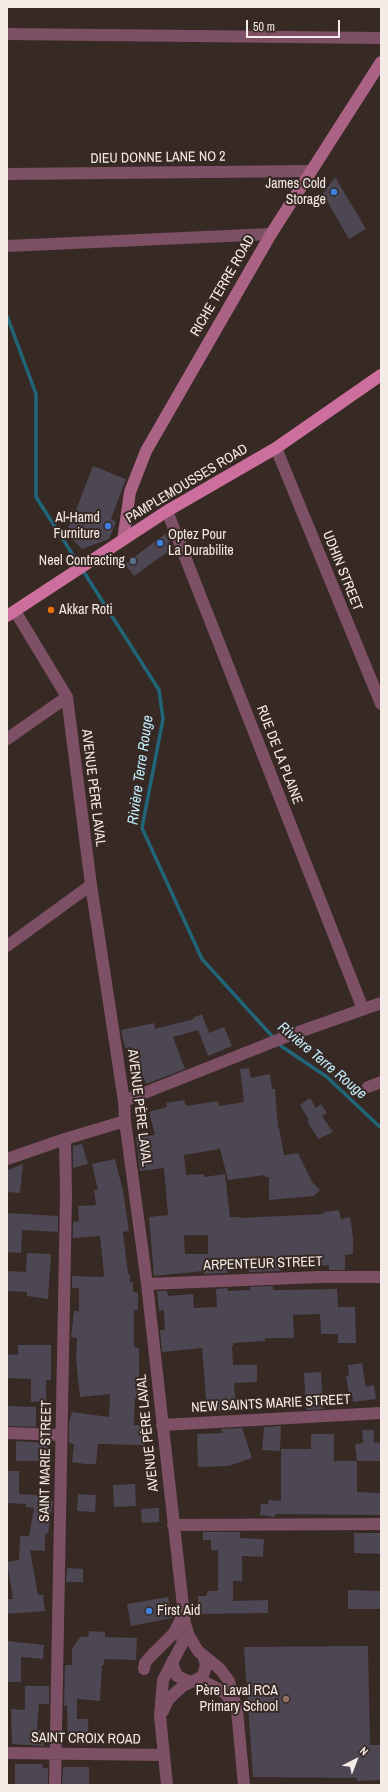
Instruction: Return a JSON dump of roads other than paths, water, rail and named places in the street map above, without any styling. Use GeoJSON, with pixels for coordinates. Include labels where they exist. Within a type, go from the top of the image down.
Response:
{"type":"FeatureCollection","features":[{"type":"Feature","properties":{"kind":"main road","name":"RICHE TERRE ROAD"},"geometry":{"type":"LineString","coordinates":[[123,540],[130,492],[146,451],[271,234],[381,62]]}},
{"type":"Feature","properties":{"kind":"main road","name":"PAMPLEMOUSSES ROAD"},"geometry":{"type":"LineString","coordinates":[[11,614],[167,511],[276,448],[381,375]]}},
{"type":"Feature","properties":{"kind":"street"},"geometry":{"type":"LineString","coordinates":[[7,34],[381,38]]}},
{"type":"Feature","properties":{"kind":"street","name":"DIEU DONNE LANE NO 2"},"geometry":{"type":"LineString","coordinates":[[7,174],[310,171]]}},
{"type":"Feature","properties":{"kind":"street"},"geometry":{"type":"LineString","coordinates":[[7,246],[271,234]]}},
{"type":"Feature","properties":{"kind":"street","name":"UDHIN STREET"},"geometry":{"type":"LineString","coordinates":[[276,448],[381,704]]}},
{"type":"Feature","properties":{"kind":"street","name":"RUE DE LA PLAINE"},"geometry":{"type":"LineString","coordinates":[[167,511],[363,1010]]}},
{"type":"Feature","properties":{"kind":"street","name":"AVENUE PÈRE LAVAL"},"geometry":{"type":"LineString","coordinates":[[11,614],[67,697],[91,885],[124,1101],[125,1121],[147,1284],[173,1525],[185,1619]]}},
{"type":"Feature","properties":{"kind":"street"},"geometry":{"type":"LineString","coordinates":[[7,739],[67,697]]}},
{"type":"Feature","properties":{"kind":"street"},"geometry":{"type":"LineString","coordinates":[[7,946],[91,885]]}},
{"type":"Feature","properties":{"kind":"street"},"geometry":{"type":"LineString","coordinates":[[124,1101],[293,1034],[381,1003]]}},
{"type":"Feature","properties":{"kind":"street"},"geometry":{"type":"LineString","coordinates":[[368,1087],[381,1082]]}},
{"type":"Feature","properties":{"kind":"street"},"geometry":{"type":"LineString","coordinates":[[7,1159],[65,1139],[125,1121]]}},
{"type":"Feature","properties":{"kind":"street","name":"SAINT MARIE STREET"},"geometry":{"type":"LineString","coordinates":[[55,1785],[66,1195],[65,1139]]}},
{"type":"Feature","properties":{"kind":"street","name":"ARPENTEUR STREET"},"geometry":{"type":"LineString","coordinates":[[147,1284],[319,1277],[381,1277]]}},
{"type":"Feature","properties":{"kind":"street","name":"NEW SAINTS MARIE STREET"},"geometry":{"type":"LineString","coordinates":[[162,1425],[381,1413]]}},
{"type":"Feature","properties":{"kind":"street"},"geometry":{"type":"LineString","coordinates":[[7,1433],[61,1435]]}},
{"type":"Feature","properties":{"kind":"street"},"geometry":{"type":"LineString","coordinates":[[173,1525],[381,1524]]}},
{"type":"Feature","properties":{"kind":"street"},"geometry":{"type":"LineString","coordinates":[[160,1716],[168,1700],[183,1686],[201,1677],[206,1669],[206,1664],[201,1653],[189,1636],[185,1619]]}},
{"type":"Feature","properties":{"kind":"street"},"geometry":{"type":"LineString","coordinates":[[185,1619],[184,1636],[173,1666],[177,1676],[188,1681],[205,1682],[215,1687],[226,1694],[237,1710]]}},
{"type":"Feature","properties":{"kind":"street"},"geometry":{"type":"LineString","coordinates":[[144,1670],[145,1663],[150,1656],[174,1634],[185,1619]]}},
{"type":"Feature","properties":{"kind":"street"},"geometry":{"type":"LineString","coordinates":[[167,1785],[160,1716],[163,1680],[176,1656],[188,1648],[201,1653],[220,1669],[229,1681],[237,1710],[244,1785]]}},
{"type":"Feature","properties":{"kind":"street","name":"SAINT CROIX ROAD"},"geometry":{"type":"LineString","coordinates":[[7,1753],[164,1755]]}},
{"type":"Feature","properties":{"kind":"waterway","name":"Rivière Terre Rouge"},"geometry":{"type":"LineString","coordinates":[[7,316],[36,394],[36,497],[159,690],[163,719],[142,828],[202,959],[281,1046],[327,1077],[381,1128]]}},
{"type":"Feature","properties":{"kind":"place","name":"James Cold Storage"},"geometry":{"type":"Point","coordinates":[334,192]}},
{"type":"Feature","properties":{"kind":"place","name":"Al-Hamd Furniture"},"geometry":{"type":"Point","coordinates":[108,526]}},
{"type":"Feature","properties":{"kind":"place","name":"Optez Pour La Durabilite"},"geometry":{"type":"Point","coordinates":[160,543]}},
{"type":"Feature","properties":{"kind":"place","name":"Neel Contracting"},"geometry":{"type":"Point","coordinates":[133,561]}},
{"type":"Feature","properties":{"kind":"place","name":"Akkar Roti"},"geometry":{"type":"Point","coordinates":[51,610]}},
{"type":"Feature","properties":{"kind":"place","name":"First Aid"},"geometry":{"type":"Point","coordinates":[149,1611]}},
{"type":"Feature","properties":{"kind":"place","name":"Père Laval RCA Primary School"},"geometry":{"type":"Point","coordinates":[286,1699]}}]}
